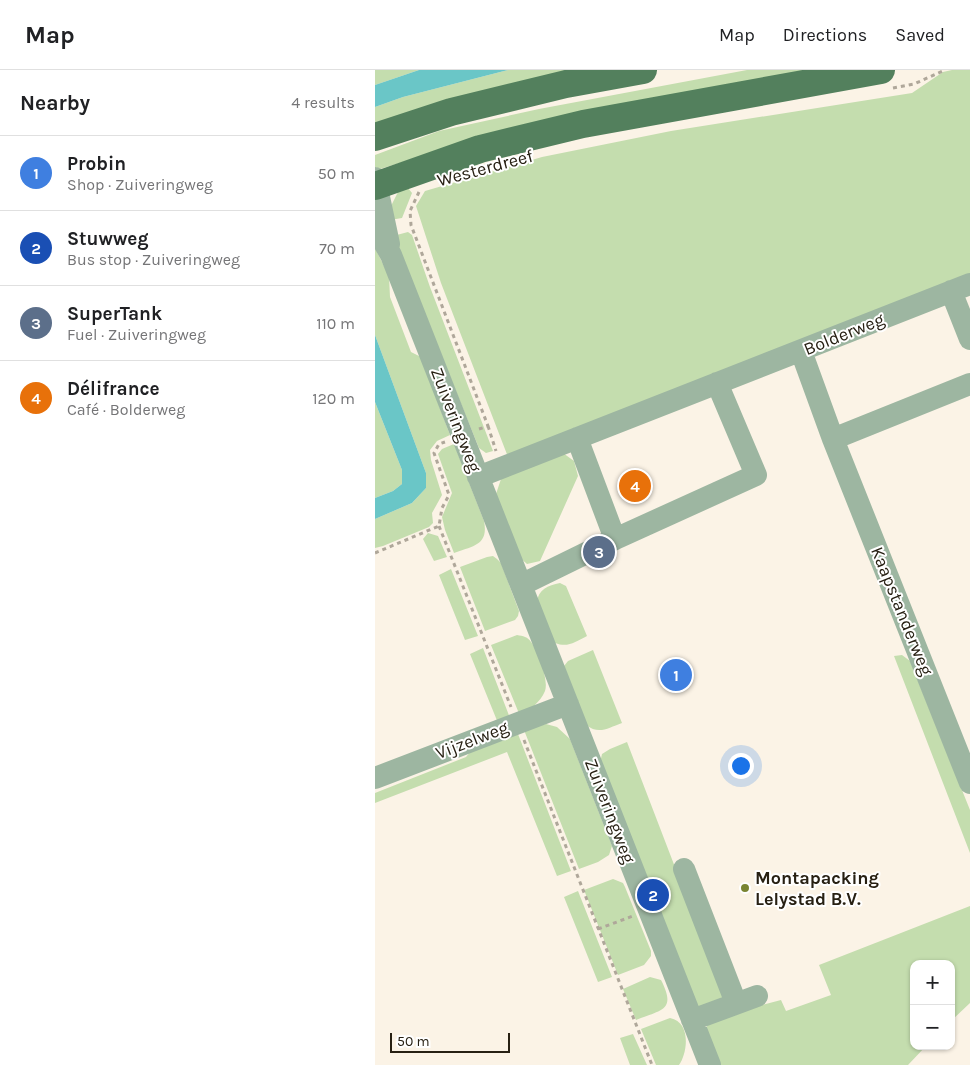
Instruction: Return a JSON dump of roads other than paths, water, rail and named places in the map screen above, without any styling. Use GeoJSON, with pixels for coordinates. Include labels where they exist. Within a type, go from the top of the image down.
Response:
{"type":"FeatureCollection","features":[{"type":"Feature","properties":{"kind":"main road"},"geometry":{"type":"LineString","coordinates":[[375,137],[451,112],[566,84],[643,70]]}},
{"type":"Feature","properties":{"kind":"main road","name":"Westerdreef"},"geometry":{"type":"LineString","coordinates":[[376,183],[480,150],[583,124],[884,79]]}},
{"type":"Feature","properties":{"kind":"street","name":"Zuiveringweg"},"geometry":{"type":"LineString","coordinates":[[376,183],[391,255]]}},
{"type":"Feature","properties":{"kind":"street","name":"Zuiveringweg"},"geometry":{"type":"LineString","coordinates":[[375,227],[391,255],[710,1065]]}},
{"type":"Feature","properties":{"kind":"street"},"geometry":{"type":"LineString","coordinates":[[960,287],[970,339]]}},
{"type":"Feature","properties":{"kind":"street","name":"Bolderweg"},"geometry":{"type":"LineString","coordinates":[[478,477],[960,287]]}},
{"type":"Feature","properties":{"kind":"street","name":"Kaapstanderweg"},"geometry":{"type":"LineString","coordinates":[[801,351],[833,440],[961,733],[970,783]]}},
{"type":"Feature","properties":{"kind":"street"},"geometry":{"type":"LineString","coordinates":[[521,585],[615,539],[756,475],[717,383]]}},
{"type":"Feature","properties":{"kind":"street"},"geometry":{"type":"LineString","coordinates":[[833,440],[970,384]]}},
{"type":"Feature","properties":{"kind":"street"},"geometry":{"type":"LineString","coordinates":[[577,438],[615,539]]}},
{"type":"Feature","properties":{"kind":"street","name":"Vijzelweg"},"geometry":{"type":"LineString","coordinates":[[375,778],[568,704]]}},
{"type":"Feature","properties":{"kind":"street"},"geometry":{"type":"LineString","coordinates":[[684,869],[747,1000],[692,1020]]}},
{"type":"Feature","properties":{"kind":"water"},"geometry":{"type":"Polygon","coordinates":[[[419,70],[508,70],[403,97],[375,107],[375,85],[419,70]]]}},
{"type":"Feature","properties":{"kind":"water"},"geometry":{"type":"Polygon","coordinates":[[[375,335],[426,473],[426,488],[412,503],[375,519],[375,498],[393,491],[402,484],[402,470],[375,402],[375,335]]]}},
{"type":"Feature","properties":{"kind":"place","name":"Délifrance"},"geometry":{"type":"Point","coordinates":[635,486]}},
{"type":"Feature","properties":{"kind":"place","name":"SuperTank"},"geometry":{"type":"Point","coordinates":[599,552]}},
{"type":"Feature","properties":{"kind":"place","name":"Probin"},"geometry":{"type":"Point","coordinates":[676,675]}},
{"type":"Feature","properties":{"kind":"place","name":"Montapacking Lelystad B.V."},"geometry":{"type":"Point","coordinates":[745,888]}},
{"type":"Feature","properties":{"kind":"place","name":"Stuwweg"},"geometry":{"type":"Point","coordinates":[653,895]}}]}
